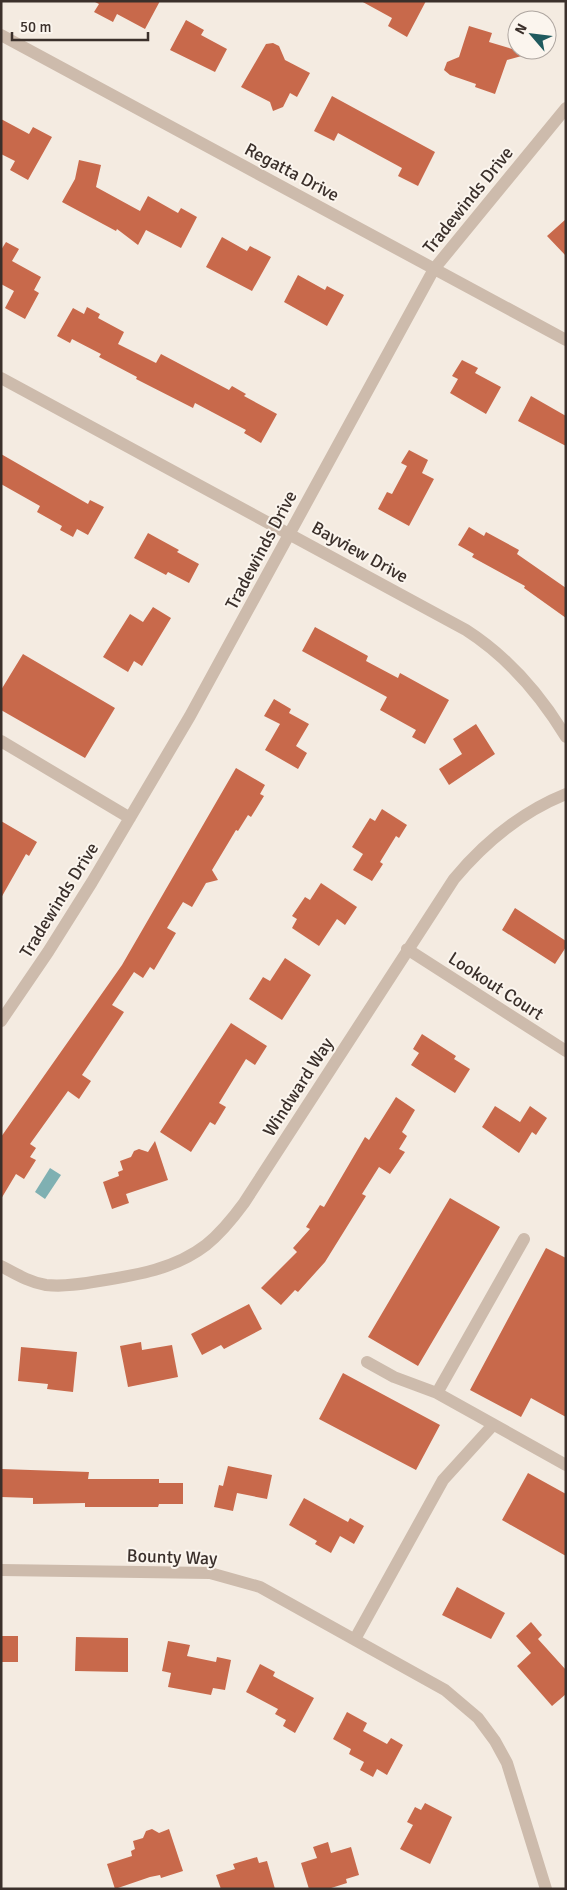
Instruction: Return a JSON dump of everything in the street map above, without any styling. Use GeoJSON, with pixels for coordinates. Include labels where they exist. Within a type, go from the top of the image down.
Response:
{"type":"FeatureCollection","features":[{"type":"Feature","properties":{"kind":"street","name":"Regatta Drive"},"geometry":{"type":"LineString","coordinates":[[1,35],[566,340]]}},
{"type":"Feature","properties":{"kind":"street","name":"Tradewinds Drive"},"geometry":{"type":"LineString","coordinates":[[1,1021],[48,952],[130,818],[199,699],[434,269],[566,108]]}},
{"type":"Feature","properties":{"kind":"street","name":"Bayview Drive"},"geometry":{"type":"LineString","coordinates":[[1,378],[477,637],[524,678],[550,711],[566,737]]}},
{"type":"Feature","properties":{"kind":"street"},"geometry":{"type":"LineString","coordinates":[[1,741],[130,818]]}},
{"type":"Feature","properties":{"kind":"street","name":"Windward Way"},"geometry":{"type":"LineString","coordinates":[[1,1266],[34,1282],[58,1286],[73,1285],[150,1272],[187,1257],[205,1245],[223,1228],[244,1203],[454,879],[486,844],[523,816],[566,794]]}},
{"type":"Feature","properties":{"kind":"street","name":"Lookout Court"},"geometry":{"type":"LineString","coordinates":[[407,949],[566,1051]]}},
{"type":"Feature","properties":{"kind":"street"},"geometry":{"type":"LineString","coordinates":[[437,1393],[524,1239]]}},
{"type":"Feature","properties":{"kind":"street"},"geometry":{"type":"LineString","coordinates":[[367,1362],[394,1377],[437,1393],[566,1465]]}},
{"type":"Feature","properties":{"kind":"street"},"geometry":{"type":"LineString","coordinates":[[355,1639],[443,1480],[493,1425]]}},
{"type":"Feature","properties":{"kind":"street","name":"Bounty Way"},"geometry":{"type":"LineString","coordinates":[[1,1570],[219,1575],[260,1587],[445,1690],[478,1718],[496,1741],[507,1763],[546,1889]]}},
{"type":"Feature","properties":{"kind":"water"},"geometry":{"type":"Polygon","coordinates":[[[50,1168],[61,1175],[45,1199],[35,1192],[50,1168]]]}},
{"type":"Feature","properties":{"kind":"building"},"geometry":{"type":"Polygon","coordinates":[[[93,1],[160,1],[145,29],[117,14],[113,22],[94,12],[99,4],[93,1]]]}},
{"type":"Feature","properties":{"kind":"building"},"geometry":{"type":"Polygon","coordinates":[[[361,1],[426,1],[407,37],[388,26],[392,18],[361,1]]]}},
{"type":"Feature","properties":{"kind":"building"},"geometry":{"type":"Polygon","coordinates":[[[186,20],[204,30],[201,35],[227,49],[215,72],[170,50],[186,20]]]}},
{"type":"Feature","properties":{"kind":"building"},"geometry":{"type":"Polygon","coordinates":[[[469,26],[492,33],[489,42],[507,47],[507,60],[495,94],[475,87],[476,84],[450,75],[444,70],[447,62],[459,57],[469,26]]]}},
{"type":"Feature","properties":{"kind":"building"},"geometry":{"type":"Polygon","coordinates":[[[273,43],[279,46],[285,60],[310,73],[297,97],[290,93],[283,107],[273,111],[270,102],[241,87],[266,44],[273,43]]]}},
{"type":"Feature","properties":{"kind":"building"},"geometry":{"type":"Polygon","coordinates":[[[332,96],[435,152],[418,186],[398,176],[402,168],[338,133],[334,141],[314,131],[332,96]]]}},
{"type":"Feature","properties":{"kind":"building"},"geometry":{"type":"Polygon","coordinates":[[[1,119],[29,134],[33,127],[52,137],[28,180],[10,170],[15,161],[1,154],[1,119]]]}},
{"type":"Feature","properties":{"kind":"building"},"geometry":{"type":"Polygon","coordinates":[[[79,160],[101,165],[96,187],[140,211],[148,196],[178,213],[181,208],[197,217],[181,248],[146,230],[138,245],[117,229],[116,231],[62,202],[75,179],[79,160]]]}},
{"type":"Feature","properties":{"kind":"building"},"geometry":{"type":"Polygon","coordinates":[[[566,219],[566,256],[547,236],[566,219]]]}},
{"type":"Feature","properties":{"kind":"building"},"geometry":{"type":"Polygon","coordinates":[[[222,237],[247,251],[250,246],[271,257],[252,291],[206,267],[222,237]]]}},
{"type":"Feature","properties":{"kind":"building"},"geometry":{"type":"Polygon","coordinates":[[[6,242],[19,249],[12,261],[41,277],[34,290],[39,293],[25,319],[5,308],[14,291],[1,284],[1,250],[6,242]]]}},
{"type":"Feature","properties":{"kind":"building"},"geometry":{"type":"Polygon","coordinates":[[[298,275],[325,290],[327,286],[344,295],[327,326],[284,302],[298,275]]]}},
{"type":"Feature","properties":{"kind":"building"},"geometry":{"type":"Polygon","coordinates":[[[87,307],[100,314],[98,318],[124,332],[118,344],[156,363],[161,354],[229,390],[232,386],[246,394],[244,396],[277,414],[261,443],[244,433],[246,430],[195,403],[193,408],[136,379],[137,377],[99,357],[101,354],[72,339],[70,343],[57,336],[73,308],[84,314],[87,307]]]}},
{"type":"Feature","properties":{"kind":"building"},"geometry":{"type":"Polygon","coordinates":[[[462,360],[478,368],[475,373],[501,387],[486,414],[450,393],[458,379],[452,376],[462,360]]]}},
{"type":"Feature","properties":{"kind":"building"},"geometry":{"type":"Polygon","coordinates":[[[531,396],[566,416],[566,446],[518,421],[531,396]]]}},
{"type":"Feature","properties":{"kind":"building"},"geometry":{"type":"Polygon","coordinates":[[[409,450],[428,460],[422,473],[434,479],[409,526],[378,509],[387,492],[392,494],[407,466],[401,463],[409,450]]]}},
{"type":"Feature","properties":{"kind":"building"},"geometry":{"type":"Polygon","coordinates":[[[1,454],[88,504],[90,500],[104,507],[88,535],[77,529],[73,537],[60,530],[62,526],[37,512],[40,506],[1,484],[1,454]]]}},
{"type":"Feature","properties":{"kind":"building"},"geometry":{"type":"Polygon","coordinates":[[[469,527],[484,536],[486,532],[519,550],[517,554],[566,588],[566,618],[524,588],[525,586],[472,557],[474,554],[458,545],[469,527]]]}},
{"type":"Feature","properties":{"kind":"building"},"geometry":{"type":"Polygon","coordinates":[[[148,533],[179,550],[177,552],[199,564],[189,583],[168,572],[166,575],[134,558],[148,533]]]}},
{"type":"Feature","properties":{"kind":"building"},"geometry":{"type":"Polygon","coordinates":[[[153,607],[171,618],[142,666],[134,661],[128,672],[103,657],[130,614],[143,622],[153,607]]]}},
{"type":"Feature","properties":{"kind":"building"},"geometry":{"type":"Polygon","coordinates":[[[315,627],[368,656],[366,661],[398,678],[400,673],[449,700],[425,744],[412,737],[416,730],[380,710],[387,697],[302,651],[315,627]]]}},
{"type":"Feature","properties":{"kind":"building"},"geometry":{"type":"Polygon","coordinates":[[[23,654],[115,708],[85,758],[1,710],[1,690],[23,654]]]}},
{"type":"Feature","properties":{"kind":"building"},"geometry":{"type":"Polygon","coordinates":[[[274,699],[291,709],[289,713],[309,724],[296,746],[307,753],[298,769],[265,750],[280,724],[264,716],[274,699]]]}},
{"type":"Feature","properties":{"kind":"building"},"geometry":{"type":"Polygon","coordinates":[[[476,724],[495,754],[449,785],[439,769],[462,754],[453,739],[476,724]]]}},
{"type":"Feature","properties":{"kind":"building"},"geometry":{"type":"Polygon","coordinates":[[[236,768],[265,785],[260,794],[264,796],[251,817],[248,815],[238,831],[236,830],[212,870],[218,880],[206,883],[192,907],[183,902],[167,928],[176,933],[154,970],[150,967],[143,978],[134,972],[112,1005],[124,1012],[82,1075],[91,1081],[79,1099],[68,1091],[30,1144],[36,1148],[30,1157],[36,1160],[24,1179],[16,1174],[1,1199],[1,1137],[122,965],[236,768]]]}},
{"type":"Feature","properties":{"kind":"building"},"geometry":{"type":"Polygon","coordinates":[[[382,809],[407,825],[399,838],[396,836],[380,862],[383,864],[372,881],[353,870],[363,854],[352,847],[370,818],[375,821],[382,809]]]}},
{"type":"Feature","properties":{"kind":"building"},"geometry":{"type":"Polygon","coordinates":[[[1,821],[37,842],[29,856],[26,854],[1,898],[1,821]]]}},
{"type":"Feature","properties":{"kind":"building"},"geometry":{"type":"Polygon","coordinates":[[[321,883],[357,907],[345,925],[337,919],[319,946],[292,928],[297,919],[292,916],[305,897],[310,900],[321,883]]]}},
{"type":"Feature","properties":{"kind":"building"},"geometry":{"type":"Polygon","coordinates":[[[515,908],[566,941],[566,947],[555,964],[502,930],[515,908]]]}},
{"type":"Feature","properties":{"kind":"building"},"geometry":{"type":"Polygon","coordinates":[[[285,958],[311,975],[282,1020],[249,999],[263,977],[270,981],[285,958]]]}},
{"type":"Feature","properties":{"kind":"building"},"geometry":{"type":"Polygon","coordinates":[[[231,1023],[267,1046],[255,1065],[246,1059],[219,1103],[226,1107],[215,1125],[210,1122],[191,1152],[160,1132],[231,1023]]]}},
{"type":"Feature","properties":{"kind":"building"},"geometry":{"type":"Polygon","coordinates":[[[422,1034],[456,1056],[454,1059],[470,1069],[455,1093],[411,1065],[419,1053],[413,1049],[422,1034]]]}},
{"type":"Feature","properties":{"kind":"building"},"geometry":{"type":"Polygon","coordinates":[[[396,1097],[415,1110],[402,1132],[407,1136],[399,1149],[405,1152],[390,1174],[379,1167],[362,1194],[366,1196],[325,1262],[298,1292],[295,1290],[281,1305],[261,1288],[297,1252],[293,1248],[310,1229],[306,1227],[320,1205],[324,1207],[365,1137],[369,1140],[396,1097]]]}},
{"type":"Feature","properties":{"kind":"building"},"geometry":{"type":"Polygon","coordinates":[[[495,1106],[520,1122],[530,1106],[547,1118],[536,1135],[532,1132],[519,1153],[482,1127],[495,1106]]]}},
{"type":"Feature","properties":{"kind":"building"},"geometry":{"type":"Polygon","coordinates":[[[155,1141],[168,1180],[126,1194],[129,1203],[112,1209],[103,1182],[119,1176],[118,1172],[123,1170],[120,1161],[131,1157],[134,1151],[139,1149],[148,1152],[155,1141]]]}},
{"type":"Feature","properties":{"kind":"building"},"geometry":{"type":"Polygon","coordinates":[[[450,1198],[500,1227],[418,1366],[368,1337],[450,1198]]]}},
{"type":"Feature","properties":{"kind":"building"},"geometry":{"type":"Polygon","coordinates":[[[546,1248],[566,1258],[566,1417],[531,1398],[521,1417],[470,1390],[546,1248]]]}},
{"type":"Feature","properties":{"kind":"building"},"geometry":{"type":"Polygon","coordinates":[[[249,1304],[262,1329],[224,1349],[221,1345],[202,1355],[191,1334],[249,1304]]]}},
{"type":"Feature","properties":{"kind":"building"},"geometry":{"type":"Polygon","coordinates":[[[141,1342],[142,1350],[172,1345],[178,1377],[128,1387],[120,1346],[141,1342]]]}},
{"type":"Feature","properties":{"kind":"building"},"geometry":{"type":"Polygon","coordinates":[[[21,1347],[77,1352],[73,1392],[47,1389],[48,1384],[18,1381],[21,1347]]]}},
{"type":"Feature","properties":{"kind":"building"},"geometry":{"type":"Polygon","coordinates":[[[343,1373],[440,1425],[416,1470],[319,1419],[343,1373]]]}},
{"type":"Feature","properties":{"kind":"building"},"geometry":{"type":"Polygon","coordinates":[[[228,1466],[272,1475],[267,1499],[237,1493],[233,1511],[214,1507],[219,1485],[223,1486],[228,1466]]]}},
{"type":"Feature","properties":{"kind":"building"},"geometry":{"type":"Polygon","coordinates":[[[1,1469],[89,1472],[88,1479],[159,1479],[159,1483],[183,1483],[183,1504],[159,1504],[158,1507],[85,1507],[85,1503],[33,1504],[33,1498],[1,1497],[1,1469]]]}},
{"type":"Feature","properties":{"kind":"building"},"geometry":{"type":"Polygon","coordinates":[[[528,1473],[566,1494],[566,1556],[502,1520],[528,1473]]]}},
{"type":"Feature","properties":{"kind":"building"},"geometry":{"type":"Polygon","coordinates":[[[304,1498],[348,1522],[350,1518],[364,1526],[354,1544],[340,1536],[331,1553],[315,1544],[317,1541],[289,1525],[304,1498]]]}},
{"type":"Feature","properties":{"kind":"building"},"geometry":{"type":"Polygon","coordinates":[[[457,1587],[505,1613],[491,1639],[442,1615],[457,1587]]]}},
{"type":"Feature","properties":{"kind":"building"},"geometry":{"type":"Polygon","coordinates":[[[531,1622],[542,1635],[538,1639],[566,1670],[566,1694],[552,1706],[517,1666],[531,1653],[516,1636],[531,1622]]]}},
{"type":"Feature","properties":{"kind":"building"},"geometry":{"type":"Polygon","coordinates":[[[1,1636],[18,1636],[18,1662],[1,1662],[1,1636]]]}},
{"type":"Feature","properties":{"kind":"building"},"geometry":{"type":"Polygon","coordinates":[[[76,1637],[128,1638],[128,1672],[75,1671],[76,1637]]]}},
{"type":"Feature","properties":{"kind":"building"},"geometry":{"type":"Polygon","coordinates":[[[168,1641],[190,1645],[187,1656],[216,1662],[217,1657],[231,1660],[225,1690],[213,1688],[211,1695],[168,1687],[171,1673],[162,1671],[168,1641]]]}},
{"type":"Feature","properties":{"kind":"building"},"geometry":{"type":"Polygon","coordinates":[[[260,1664],[275,1672],[273,1676],[314,1698],[295,1733],[283,1726],[286,1720],[275,1714],[278,1709],[246,1692],[260,1664]]]}},
{"type":"Feature","properties":{"kind":"building"},"geometry":{"type":"Polygon","coordinates":[[[347,1712],[367,1723],[363,1731],[387,1744],[391,1738],[403,1745],[387,1775],[377,1769],[373,1777],[360,1770],[364,1762],[349,1754],[351,1749],[333,1739],[347,1712]]]}},
{"type":"Feature","properties":{"kind":"building"},"geometry":{"type":"Polygon","coordinates":[[[425,1803],[452,1817],[430,1864],[400,1849],[413,1825],[407,1822],[415,1807],[421,1810],[425,1803]]]}},
{"type":"Feature","properties":{"kind":"building"},"geometry":{"type":"Polygon","coordinates":[[[152,1829],[159,1833],[169,1829],[183,1871],[161,1878],[160,1875],[150,1877],[115,1889],[107,1864],[132,1856],[131,1851],[135,1849],[133,1841],[143,1838],[146,1831],[152,1829]]]}},
{"type":"Feature","properties":{"kind":"building"},"geometry":{"type":"Polygon","coordinates":[[[328,1842],[331,1853],[351,1847],[359,1875],[346,1879],[347,1883],[328,1889],[309,1889],[301,1863],[317,1858],[313,1847],[328,1842]]]}},
{"type":"Feature","properties":{"kind":"building"},"geometry":{"type":"Polygon","coordinates":[[[257,1857],[259,1863],[267,1861],[275,1889],[221,1889],[216,1875],[235,1869],[233,1864],[257,1857]]]}}]}
